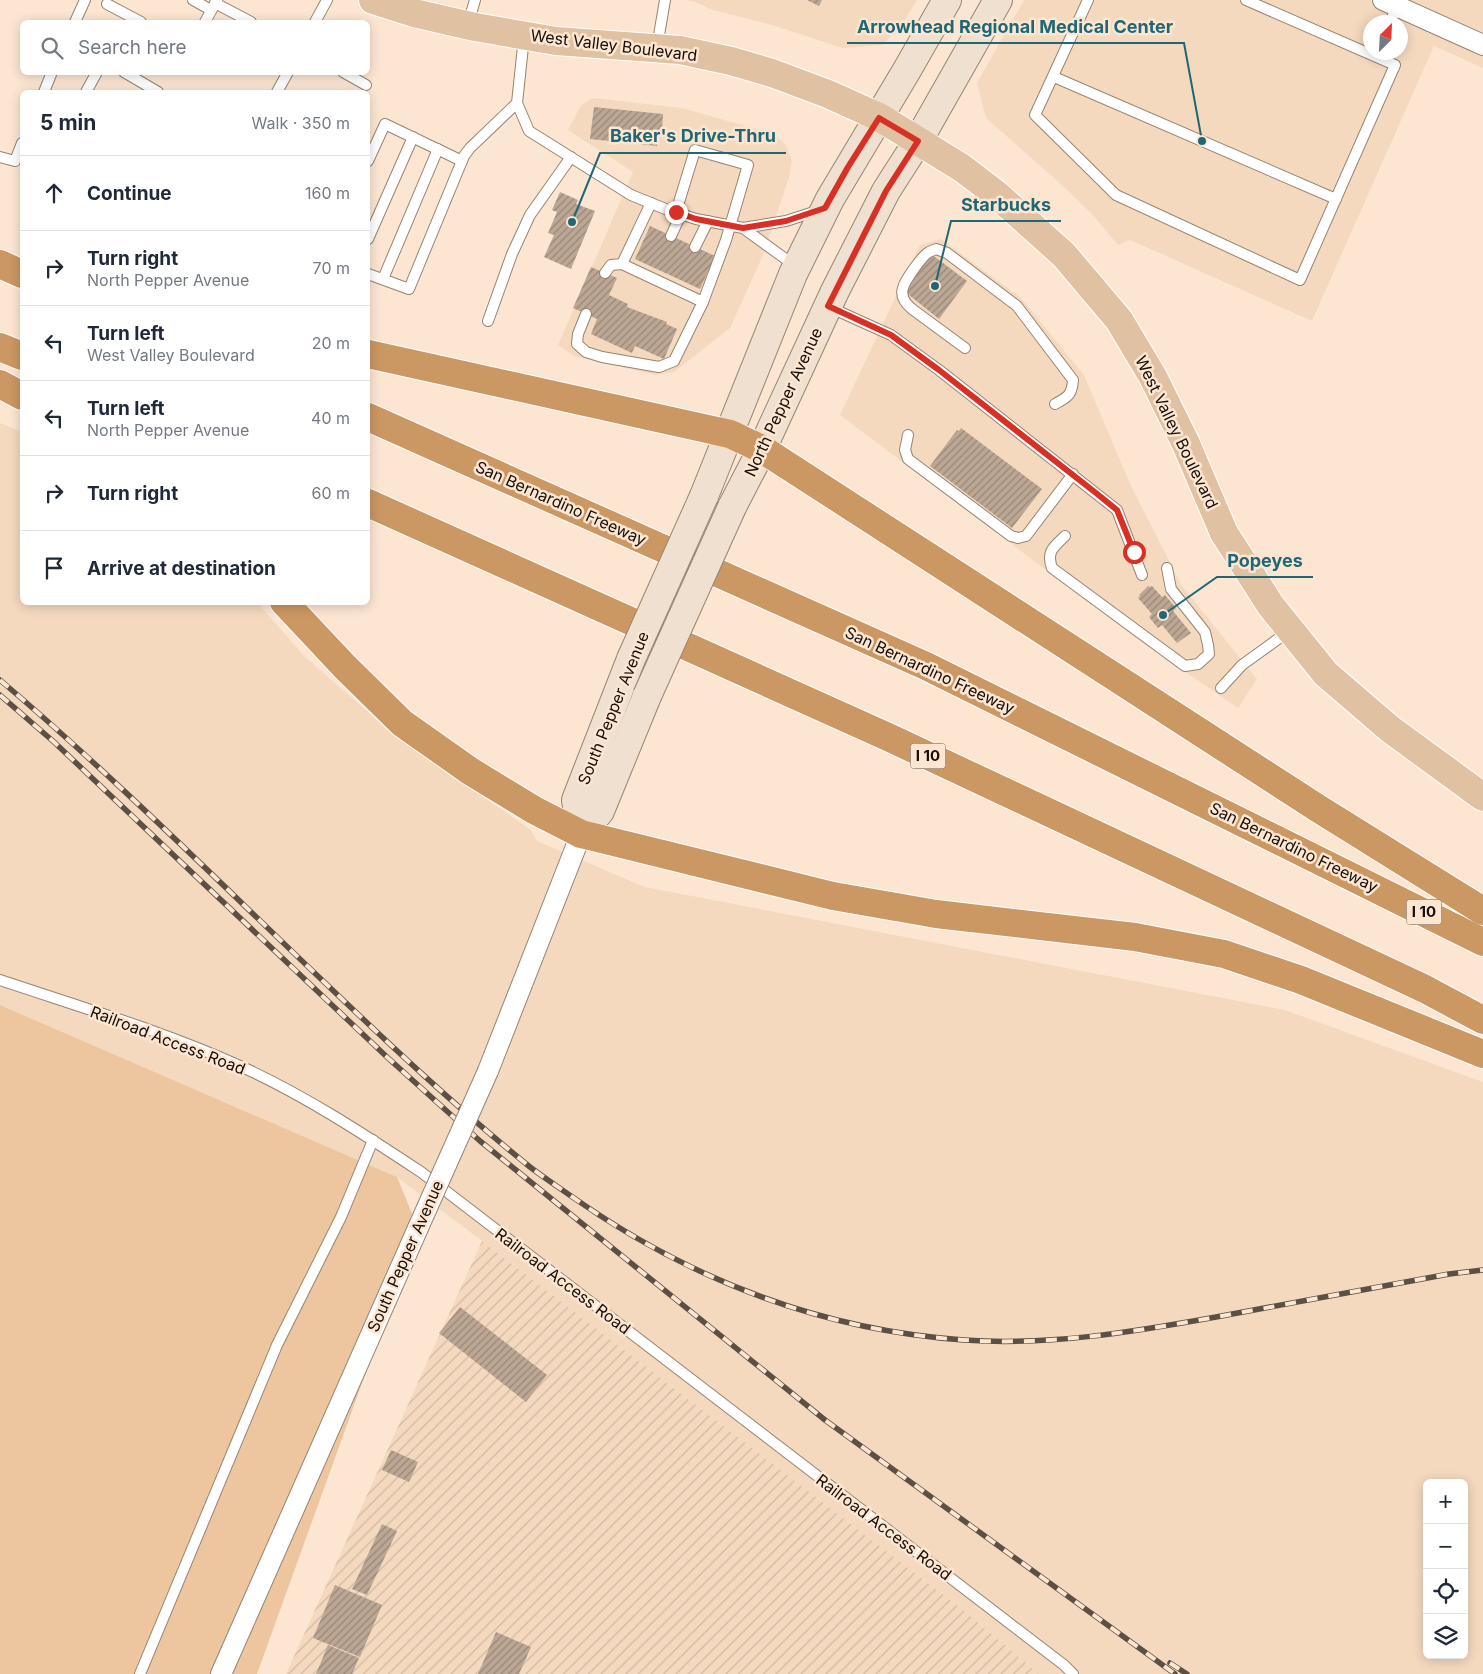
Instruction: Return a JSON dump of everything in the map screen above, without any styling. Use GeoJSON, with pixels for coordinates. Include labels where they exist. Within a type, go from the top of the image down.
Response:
{"type":"FeatureCollection","features":[{"type":"Feature","properties":{"kind":"highway"},"geometry":{"type":"LineString","coordinates":[[0,246],[20,251]]}},
{"type":"Feature","properties":{"kind":"highway"},"geometry":{"type":"LineString","coordinates":[[0,264],[20,273]]}},
{"type":"Feature","properties":{"kind":"highway"},"geometry":{"type":"LineString","coordinates":[[0,347],[20,355]]}},
{"type":"Feature","properties":{"kind":"highway"},"geometry":{"type":"LineString","coordinates":[[370,354],[730,434],[762,449],[1310,804],[1483,911]]}},
{"type":"Feature","properties":{"kind":"highway"},"geometry":{"type":"LineString","coordinates":[[0,384],[20,395]]}},
{"type":"Feature","properties":{"kind":"highway","name":"San Bernardino Freeway"},"geometry":{"type":"LineString","coordinates":[[370,418],[926,666],[1483,942]]}},
{"type":"Feature","properties":{"kind":"highway","name":"I 10"},"geometry":{"type":"LineString","coordinates":[[370,504],[888,737],[1425,989],[1483,1020]]}},
{"type":"Feature","properties":{"kind":"highway"},"geometry":{"type":"LineString","coordinates":[[287,605],[345,667],[402,723],[485,780],[534,810],[581,834],[875,905],[1007,923],[1135,937],[1224,954],[1301,980],[1483,1054]]}},
{"type":"Feature","properties":{"kind":"main road","name":"West Valley Boulevard"},"geometry":{"type":"LineString","coordinates":[[373,0],[414,13],[471,12],[524,35],[556,41],[680,50],[772,72],[879,118],[955,163],[996,194],[1064,255],[1119,320],[1153,377],[1171,412],[1224,533],[1271,606],[1326,674],[1390,729],[1483,797]]}},
{"type":"Feature","properties":{"kind":"main road","name":"North Pepper Avenue"},"geometry":{"type":"LineString","coordinates":[[664,586],[730,434],[793,274],[825,208],[848,167],[879,118],[947,0]]}},
{"type":"Feature","properties":{"kind":"main road","name":"North Pepper Avenue"},"geometry":{"type":"LineString","coordinates":[[690,597],[762,449],[828,306],[886,191],[918,141],[998,0]]}},
{"type":"Feature","properties":{"kind":"main road","name":"South Pepper Avenue"},"geometry":{"type":"LineString","coordinates":[[581,834],[576,800],[622,682],[664,586]]}},
{"type":"Feature","properties":{"kind":"main road","name":"South Pepper Avenue"},"geometry":{"type":"LineString","coordinates":[[581,834],[600,811],[690,597]]}},
{"type":"Feature","properties":{"kind":"street"},"geometry":{"type":"LineString","coordinates":[[1392,7],[1483,46]]}},
{"type":"Feature","properties":{"kind":"street","name":"South Pepper Avenue"},"geometry":{"type":"LineString","coordinates":[[220,1674],[488,1071],[581,834]]}},
{"type":"Feature","properties":{"kind":"lane"},"geometry":{"type":"LineString","coordinates":[[76,20],[85,0]]}},
{"type":"Feature","properties":{"kind":"lane"},"geometry":{"type":"LineString","coordinates":[[193,0],[214,4],[246,20]]}},
{"type":"Feature","properties":{"kind":"lane"},"geometry":{"type":"LineString","coordinates":[[316,20],[327,0]]}},
{"type":"Feature","properties":{"kind":"lane"},"geometry":{"type":"LineString","coordinates":[[657,48],[665,0]]}},
{"type":"Feature","properties":{"kind":"lane"},"geometry":{"type":"LineString","coordinates":[[1088,0],[1035,116],[1116,196],[1300,280],[1395,65],[1386,60]]}},
{"type":"Feature","properties":{"kind":"lane"},"geometry":{"type":"LineString","coordinates":[[1246,0],[1363,50]]}},
{"type":"Feature","properties":{"kind":"lane"},"geometry":{"type":"LineString","coordinates":[[107,4],[137,20]]}},
{"type":"Feature","properties":{"kind":"lane"},"geometry":{"type":"LineString","coordinates":[[206,20],[214,4]]}},
{"type":"Feature","properties":{"kind":"lane"},"geometry":{"type":"LineString","coordinates":[[524,35],[517,103],[529,131],[631,195],[678,213],[743,228],[786,221],[825,208]]}},
{"type":"Feature","properties":{"kind":"lane"},"geometry":{"type":"LineString","coordinates":[[45,90],[51,75]]}},
{"type":"Feature","properties":{"kind":"lane"},"geometry":{"type":"LineString","coordinates":[[87,90],[95,75]]}},
{"type":"Feature","properties":{"kind":"lane"},"geometry":{"type":"LineString","coordinates":[[129,75],[155,90]]}},
{"type":"Feature","properties":{"kind":"lane"},"geometry":{"type":"LineString","coordinates":[[279,90],[286,75]]}},
{"type":"Feature","properties":{"kind":"lane"},"geometry":{"type":"LineString","coordinates":[[348,75],[366,85]]}},
{"type":"Feature","properties":{"kind":"lane"},"geometry":{"type":"LineString","coordinates":[[1054,76],[1336,199]]}},
{"type":"Feature","properties":{"kind":"lane"},"geometry":{"type":"LineString","coordinates":[[370,275],[409,289],[462,161],[470,148],[517,103]]}},
{"type":"Feature","properties":{"kind":"lane"},"geometry":{"type":"LineString","coordinates":[[370,157],[385,124],[462,161]]}},
{"type":"Feature","properties":{"kind":"lane"},"geometry":{"type":"LineString","coordinates":[[370,234],[413,137]]}},
{"type":"Feature","properties":{"kind":"lane"},"geometry":{"type":"LineString","coordinates":[[0,156],[15,161],[20,149]]}},
{"type":"Feature","properties":{"kind":"lane"},"geometry":{"type":"LineString","coordinates":[[382,279],[438,150]]}},
{"type":"Feature","properties":{"kind":"lane"},"geometry":{"type":"LineString","coordinates":[[586,314],[576,344],[586,352],[602,357],[659,367],[674,361],[703,302],[726,240],[748,165],[695,150],[670,236]]}},
{"type":"Feature","properties":{"kind":"lane"},"geometry":{"type":"LineString","coordinates":[[488,321],[512,254],[530,215],[571,157]]}},
{"type":"Feature","properties":{"kind":"lane"},"geometry":{"type":"LineString","coordinates":[[622,264],[651,203]]}},
{"type":"Feature","properties":{"kind":"lane"},"geometry":{"type":"LineString","coordinates":[[695,247],[708,221]]}},
{"type":"Feature","properties":{"kind":"lane"},"geometry":{"type":"LineString","coordinates":[[743,228],[787,260],[793,274]]}},
{"type":"Feature","properties":{"kind":"lane"},"geometry":{"type":"LineString","coordinates":[[965,348],[912,309],[906,303],[903,296],[903,288],[920,260],[928,252],[936,249],[947,253],[1017,306],[1073,380],[1072,389],[1067,398],[1055,404]]}},
{"type":"Feature","properties":{"kind":"lane"},"geometry":{"type":"LineString","coordinates":[[605,273],[611,264],[622,264],[653,273],[676,289],[703,302]]}},
{"type":"Feature","properties":{"kind":"lane"},"geometry":{"type":"LineString","coordinates":[[676,289],[680,280]]}},
{"type":"Feature","properties":{"kind":"lane"},"geometry":{"type":"LineString","coordinates":[[828,306],[891,335],[939,370],[1117,510],[1142,575]]}},
{"type":"Feature","properties":{"kind":"lane"},"geometry":{"type":"LineString","coordinates":[[908,435],[905,450],[908,459],[1011,536],[1018,538],[1026,536],[1073,474]]}},
{"type":"Feature","properties":{"kind":"lane"},"geometry":{"type":"LineString","coordinates":[[1065,536],[1052,548],[1049,558],[1052,568],[1185,666],[1198,664],[1209,654],[1205,632],[1171,589],[1167,568]]}},
{"type":"Feature","properties":{"kind":"lane"},"geometry":{"type":"LineString","coordinates":[[1221,688],[1242,665],[1290,630]]}},
{"type":"Feature","properties":{"kind":"lane","name":"Railroad Access Road"},"geometry":{"type":"LineString","coordinates":[[0,980],[202,1050],[278,1084],[373,1140],[421,1172],[1064,1665],[1073,1674]]}},
{"type":"Feature","properties":{"kind":"lane"},"geometry":{"type":"LineString","coordinates":[[140,1674],[277,1345],[341,1217],[373,1140]]}},
{"type":"Feature","properties":{"kind":"shaded area"},"geometry":{"type":"Polygon","coordinates":[[[686,0],[917,0],[903,23],[883,45],[842,48],[775,26],[710,9],[686,0]]]}},
{"type":"Feature","properties":{"kind":"shaded area"},"geometry":{"type":"Polygon","coordinates":[[[1024,0],[1483,0],[1483,68],[1434,46],[1312,321],[1130,240],[1118,245],[1091,213],[1064,187],[986,118],[977,83],[1024,0]]]}},
{"type":"Feature","properties":{"kind":"shaded area"},"geometry":{"type":"Polygon","coordinates":[[[593,98],[682,108],[774,134],[786,145],[792,161],[789,178],[763,255],[730,328],[674,372],[655,375],[574,356],[558,345],[633,172],[568,130],[581,105],[593,98]]]}},
{"type":"Feature","properties":{"kind":"shaded area"},"geometry":{"type":"Polygon","coordinates":[[[941,239],[1021,298],[1084,375],[1130,484],[1182,586],[1257,679],[1238,708],[1136,638],[840,415],[920,245],[941,239]]]}},
{"type":"Feature","properties":{"kind":"shaded area"},"geometry":{"type":"Polygon","coordinates":[[[0,423],[20,431],[20,605],[260,605],[304,656],[400,740],[531,830],[537,841],[645,887],[1285,1010],[1483,1082],[1483,1674],[1039,1674],[963,1610],[397,1177],[0,1005],[0,423]]]}},
{"type":"Feature","properties":{"kind":"shaded area"},"geometry":{"type":"Polygon","coordinates":[[[0,1005],[397,1177],[418,1228],[257,1674],[0,1674],[0,1005]]]}},
{"type":"Feature","properties":{"kind":"shaded area"},"geometry":{"type":"Polygon","coordinates":[[[482,1241],[963,1610],[1039,1674],[286,1674],[482,1241]]]}},
{"type":"Feature","properties":{"kind":"building"},"geometry":{"type":"Polygon","coordinates":[[[807,0],[822,0],[819,6],[807,0]]]}},
{"type":"Feature","properties":{"kind":"building"},"geometry":{"type":"Polygon","coordinates":[[[594,107],[663,114],[662,130],[659,131],[657,146],[590,139],[594,107]]]}},
{"type":"Feature","properties":{"kind":"building"},"geometry":{"type":"Polygon","coordinates":[[[560,192],[578,200],[576,204],[595,211],[571,269],[544,257],[554,235],[548,233],[557,212],[552,210],[560,192]]]}},
{"type":"Feature","properties":{"kind":"building"},"geometry":{"type":"Polygon","coordinates":[[[650,226],[715,256],[700,289],[635,259],[650,226]]]}},
{"type":"Feature","properties":{"kind":"building"},"geometry":{"type":"Polygon","coordinates":[[[931,254],[967,281],[939,319],[904,291],[931,254]]]}},
{"type":"Feature","properties":{"kind":"building"},"geometry":{"type":"Polygon","coordinates":[[[591,267],[617,278],[609,295],[628,304],[627,307],[667,322],[666,324],[677,329],[664,359],[635,346],[632,353],[591,334],[597,319],[573,308],[591,267]]]}},
{"type":"Feature","properties":{"kind":"building"},"geometry":{"type":"Polygon","coordinates":[[[961,428],[1042,489],[1012,528],[930,466],[957,430],[959,431],[961,428]]]}},
{"type":"Feature","properties":{"kind":"building"},"geometry":{"type":"Polygon","coordinates":[[[1148,586],[1152,586],[1162,597],[1165,595],[1176,608],[1173,611],[1191,633],[1177,643],[1162,625],[1158,628],[1149,617],[1152,614],[1138,598],[1148,586]]]}},
{"type":"Feature","properties":{"kind":"building"},"geometry":{"type":"Polygon","coordinates":[[[460,1307],[547,1375],[526,1402],[439,1333],[460,1307]]]}},
{"type":"Feature","properties":{"kind":"building"},"geometry":{"type":"Polygon","coordinates":[[[391,1450],[418,1462],[409,1482],[382,1470],[391,1450]]]}},
{"type":"Feature","properties":{"kind":"building"},"geometry":{"type":"Polygon","coordinates":[[[382,1524],[397,1531],[367,1595],[352,1589],[382,1524]]]}},
{"type":"Feature","properties":{"kind":"building"},"geometry":{"type":"Polygon","coordinates":[[[335,1585],[382,1605],[360,1657],[313,1638],[335,1585]]]}},
{"type":"Feature","properties":{"kind":"building"},"geometry":{"type":"Polygon","coordinates":[[[496,1632],[531,1647],[519,1674],[478,1674],[496,1632]]]}},
{"type":"Feature","properties":{"kind":"building"},"geometry":{"type":"Polygon","coordinates":[[[328,1645],[359,1658],[352,1674],[316,1674],[328,1645]]]}},
{"type":"Feature","properties":{"kind":"railway"},"geometry":{"type":"LineString","coordinates":[[0,680],[123,790],[398,1052],[476,1122],[530,1167],[616,1226],[662,1252],[709,1275],[757,1295],[807,1312],[858,1325],[910,1334],[964,1340],[1027,1341],[1153,1328],[1449,1274],[1483,1270]]}},
{"type":"Feature","properties":{"kind":"railway"},"geometry":{"type":"LineString","coordinates":[[0,695],[54,742],[388,1058],[480,1141],[825,1420],[1175,1674]]}},
{"type":"Feature","properties":{"kind":"railway"},"geometry":{"type":"LineString","coordinates":[[1170,1663],[1187,1674]]}},
{"type":"Feature","properties":{"kind":"place","name":"Arrowhead Regional Medical Center"},"geometry":{"type":"Point","coordinates":[1202,141]}},
{"type":"Feature","properties":{"kind":"place","name":"Baker's Drive-Thru"},"geometry":{"type":"Point","coordinates":[572,222]}},
{"type":"Feature","properties":{"kind":"place","name":"Starbucks"},"geometry":{"type":"Point","coordinates":[935,286]}},
{"type":"Feature","properties":{"kind":"place","name":"Popeyes"},"geometry":{"type":"Point","coordinates":[1163,615]}},
{"type":"Feature","properties":{"kind":"route"},"geometry":{"type":"LineString","coordinates":[[676,212],[696,219],[743,228],[786,221],[825,208],[879,118],[918,141],[886,191],[828,306],[891,335],[1056,460],[1117,510],[1134,552]]}}]}
